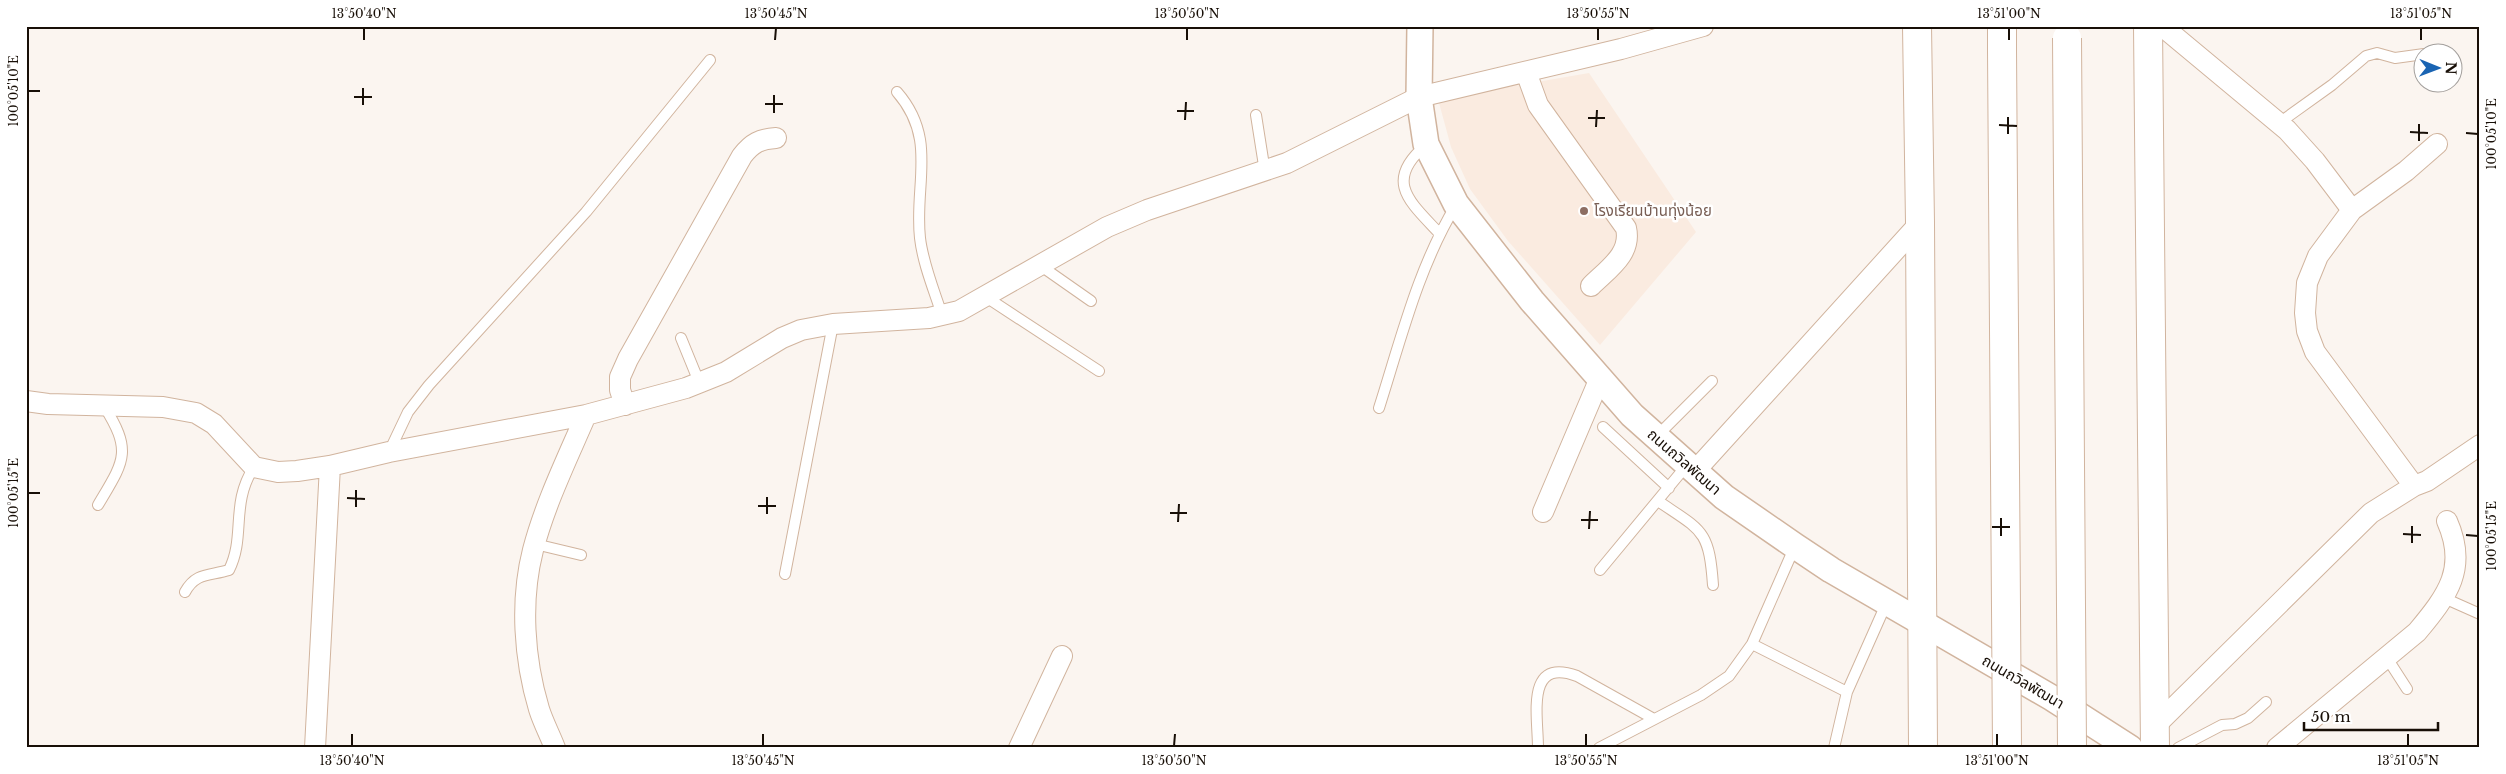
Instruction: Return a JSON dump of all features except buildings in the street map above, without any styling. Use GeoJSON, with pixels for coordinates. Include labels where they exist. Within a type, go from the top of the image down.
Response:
{"type":"FeatureCollection","features":[{"type":"Feature","properties":{"kind":"main road"},"geometry":{"type":"LineString","coordinates":[[1916,26],[1920,222],[1923,748]]}},
{"type":"Feature","properties":{"kind":"main road"},"geometry":{"type":"LineString","coordinates":[[2148,26],[2155,737]]}},
{"type":"Feature","properties":{"kind":"main road"},"geometry":{"type":"LineString","coordinates":[[2067,32],[2072,748]]}},
{"type":"Feature","properties":{"kind":"main road"},"geometry":{"type":"LineString","coordinates":[[2002,38],[2007,748]]}},
{"type":"Feature","properties":{"kind":"street","name":"ถนนถวิลพัฒนา"},"geometry":{"type":"LineString","coordinates":[[1420,26],[1419,97],[1426,144],[1456,204],[1532,301],[1632,415],[1724,497],[1795,546],[1922,623],[2052,698],[2130,748]]}},
{"type":"Feature","properties":{"kind":"street"},"geometry":{"type":"LineString","coordinates":[[26,401],[180,409],[196,413],[214,424],[254,467],[278,472],[297,472],[330,466],[389,452],[586,415],[699,382],[726,372],[782,338],[801,330],[833,324],[907,321],[959,310],[1108,228],[1147,210],[1265,172],[1419,97],[1621,50],[1703,26]]}},
{"type":"Feature","properties":{"kind":"street"},"geometry":{"type":"LineString","coordinates":[[2162,26],[2279,123],[2316,161],[2352,210]]}},
{"type":"Feature","properties":{"kind":"street"},"geometry":{"type":"LineString","coordinates":[[1526,72],[1538,105],[1626,228],[1628,240],[1625,250],[1591,286]]}},
{"type":"Feature","properties":{"kind":"street"},"geometry":{"type":"LineString","coordinates":[[625,404],[620,390],[620,377],[670,284],[748,148],[753,143],[776,138]]}},
{"type":"Feature","properties":{"kind":"street"},"geometry":{"type":"LineString","coordinates":[[2414,486],[2315,352],[2307,332],[2305,313],[2307,283],[2318,256],[2352,210],[2406,171],[2437,144]]}},
{"type":"Feature","properties":{"kind":"street"},"geometry":{"type":"LineString","coordinates":[[1691,468],[1920,222]]}},
{"type":"Feature","properties":{"kind":"street"},"geometry":{"type":"LineString","coordinates":[[1543,512],[1600,378]]}},
{"type":"Feature","properties":{"kind":"street"},"geometry":{"type":"LineString","coordinates":[[555,748],[539,710],[529,663],[526,624],[527,584],[535,544],[543,518],[586,415]]}},
{"type":"Feature","properties":{"kind":"street"},"geometry":{"type":"LineString","coordinates":[[2155,737],[2371,513],[2414,486],[2428,480],[2480,445]]}},
{"type":"Feature","properties":{"kind":"street"},"geometry":{"type":"LineString","coordinates":[[315,748],[330,466]]}},
{"type":"Feature","properties":{"kind":"street"},"geometry":{"type":"LineString","coordinates":[[2277,748],[2417,632],[2444,598],[2458,557],[2456,540],[2448,520]]}},
{"type":"Feature","properties":{"kind":"street"},"geometry":{"type":"LineString","coordinates":[[1018,748],[1062,656]]}},
{"type":"Feature","properties":{"kind":"lane"},"geometry":{"type":"LineString","coordinates":[[2279,123],[2332,85],[2366,56],[2376,53],[2394,58],[2414,55]]}},
{"type":"Feature","properties":{"kind":"lane"},"geometry":{"type":"LineString","coordinates":[[389,452],[408,412],[429,385],[586,212],[710,60]]}},
{"type":"Feature","properties":{"kind":"lane"},"geometry":{"type":"LineString","coordinates":[[897,92],[915,117],[922,153],[920,238],[942,315]]}},
{"type":"Feature","properties":{"kind":"lane"},"geometry":{"type":"LineString","coordinates":[[1256,115],[1265,172]]}},
{"type":"Feature","properties":{"kind":"lane"},"geometry":{"type":"LineString","coordinates":[[1426,144],[1413,156],[1405,168],[1404,186],[1408,201],[1439,233]]}},
{"type":"Feature","properties":{"kind":"lane"},"geometry":{"type":"LineString","coordinates":[[1379,408],[1423,268],[1439,233],[1456,204]]}},
{"type":"Feature","properties":{"kind":"lane"},"geometry":{"type":"LineString","coordinates":[[1041,266],[1091,301]]}},
{"type":"Feature","properties":{"kind":"lane"},"geometry":{"type":"LineString","coordinates":[[986,296],[1099,370]]}},
{"type":"Feature","properties":{"kind":"lane"},"geometry":{"type":"LineString","coordinates":[[786,574],[833,324]]}},
{"type":"Feature","properties":{"kind":"lane"},"geometry":{"type":"LineString","coordinates":[[681,338],[699,382]]}},
{"type":"Feature","properties":{"kind":"lane"},"geometry":{"type":"LineString","coordinates":[[1656,437],[1712,381]]}},
{"type":"Feature","properties":{"kind":"lane"},"geometry":{"type":"LineString","coordinates":[[98,505],[120,464],[122,450],[119,430],[104,406]]}},
{"type":"Feature","properties":{"kind":"lane"},"geometry":{"type":"LineString","coordinates":[[1603,427],[1669,488]]}},
{"type":"Feature","properties":{"kind":"lane"},"geometry":{"type":"LineString","coordinates":[[185,592],[198,577],[229,570],[236,557],[239,504],[242,489],[254,467]]}},
{"type":"Feature","properties":{"kind":"lane"},"geometry":{"type":"LineString","coordinates":[[1600,570],[1669,488],[1691,468]]}},
{"type":"Feature","properties":{"kind":"lane"},"geometry":{"type":"LineString","coordinates":[[1658,501],[1695,526],[1704,536],[1710,552],[1713,585]]}},
{"type":"Feature","properties":{"kind":"lane"},"geometry":{"type":"LineString","coordinates":[[535,544],[581,555]]}},
{"type":"Feature","properties":{"kind":"lane"},"geometry":{"type":"LineString","coordinates":[[1599,748],[1701,695],[1729,676],[1752,644],[1795,546]]}},
{"type":"Feature","properties":{"kind":"lane"},"geometry":{"type":"LineString","coordinates":[[2444,598],[2480,614]]}},
{"type":"Feature","properties":{"kind":"lane"},"geometry":{"type":"LineString","coordinates":[[1834,748],[1848,692],[1887,602]]}},
{"type":"Feature","properties":{"kind":"lane"},"geometry":{"type":"LineString","coordinates":[[1752,644],[1848,692]]}},
{"type":"Feature","properties":{"kind":"lane"},"geometry":{"type":"LineString","coordinates":[[2387,658],[2407,689]]}},
{"type":"Feature","properties":{"kind":"lane"},"geometry":{"type":"LineString","coordinates":[[1538,748],[1537,689],[1545,676],[1553,671],[1564,671],[1577,676],[1654,718]]}},
{"type":"Feature","properties":{"kind":"lane"},"geometry":{"type":"LineString","coordinates":[[2178,748],[2222,725],[2235,724],[2248,718],[2266,702]]}},
{"type":"Feature","properties":{"kind":"shaded area","name":"โรงเรียนบ้านทุ่งน้อย"},"geometry":{"type":"Polygon","coordinates":[[[1589,73],[1696,232],[1600,345],[1508,241],[1470,189],[1451,147],[1438,99],[1589,73]]]}},
{"type":"Feature","properties":{"kind":"place","name":"โรงเรียนบ้านทุ่งน้อย"},"geometry":{"type":"Point","coordinates":[1584,211]}}]}
